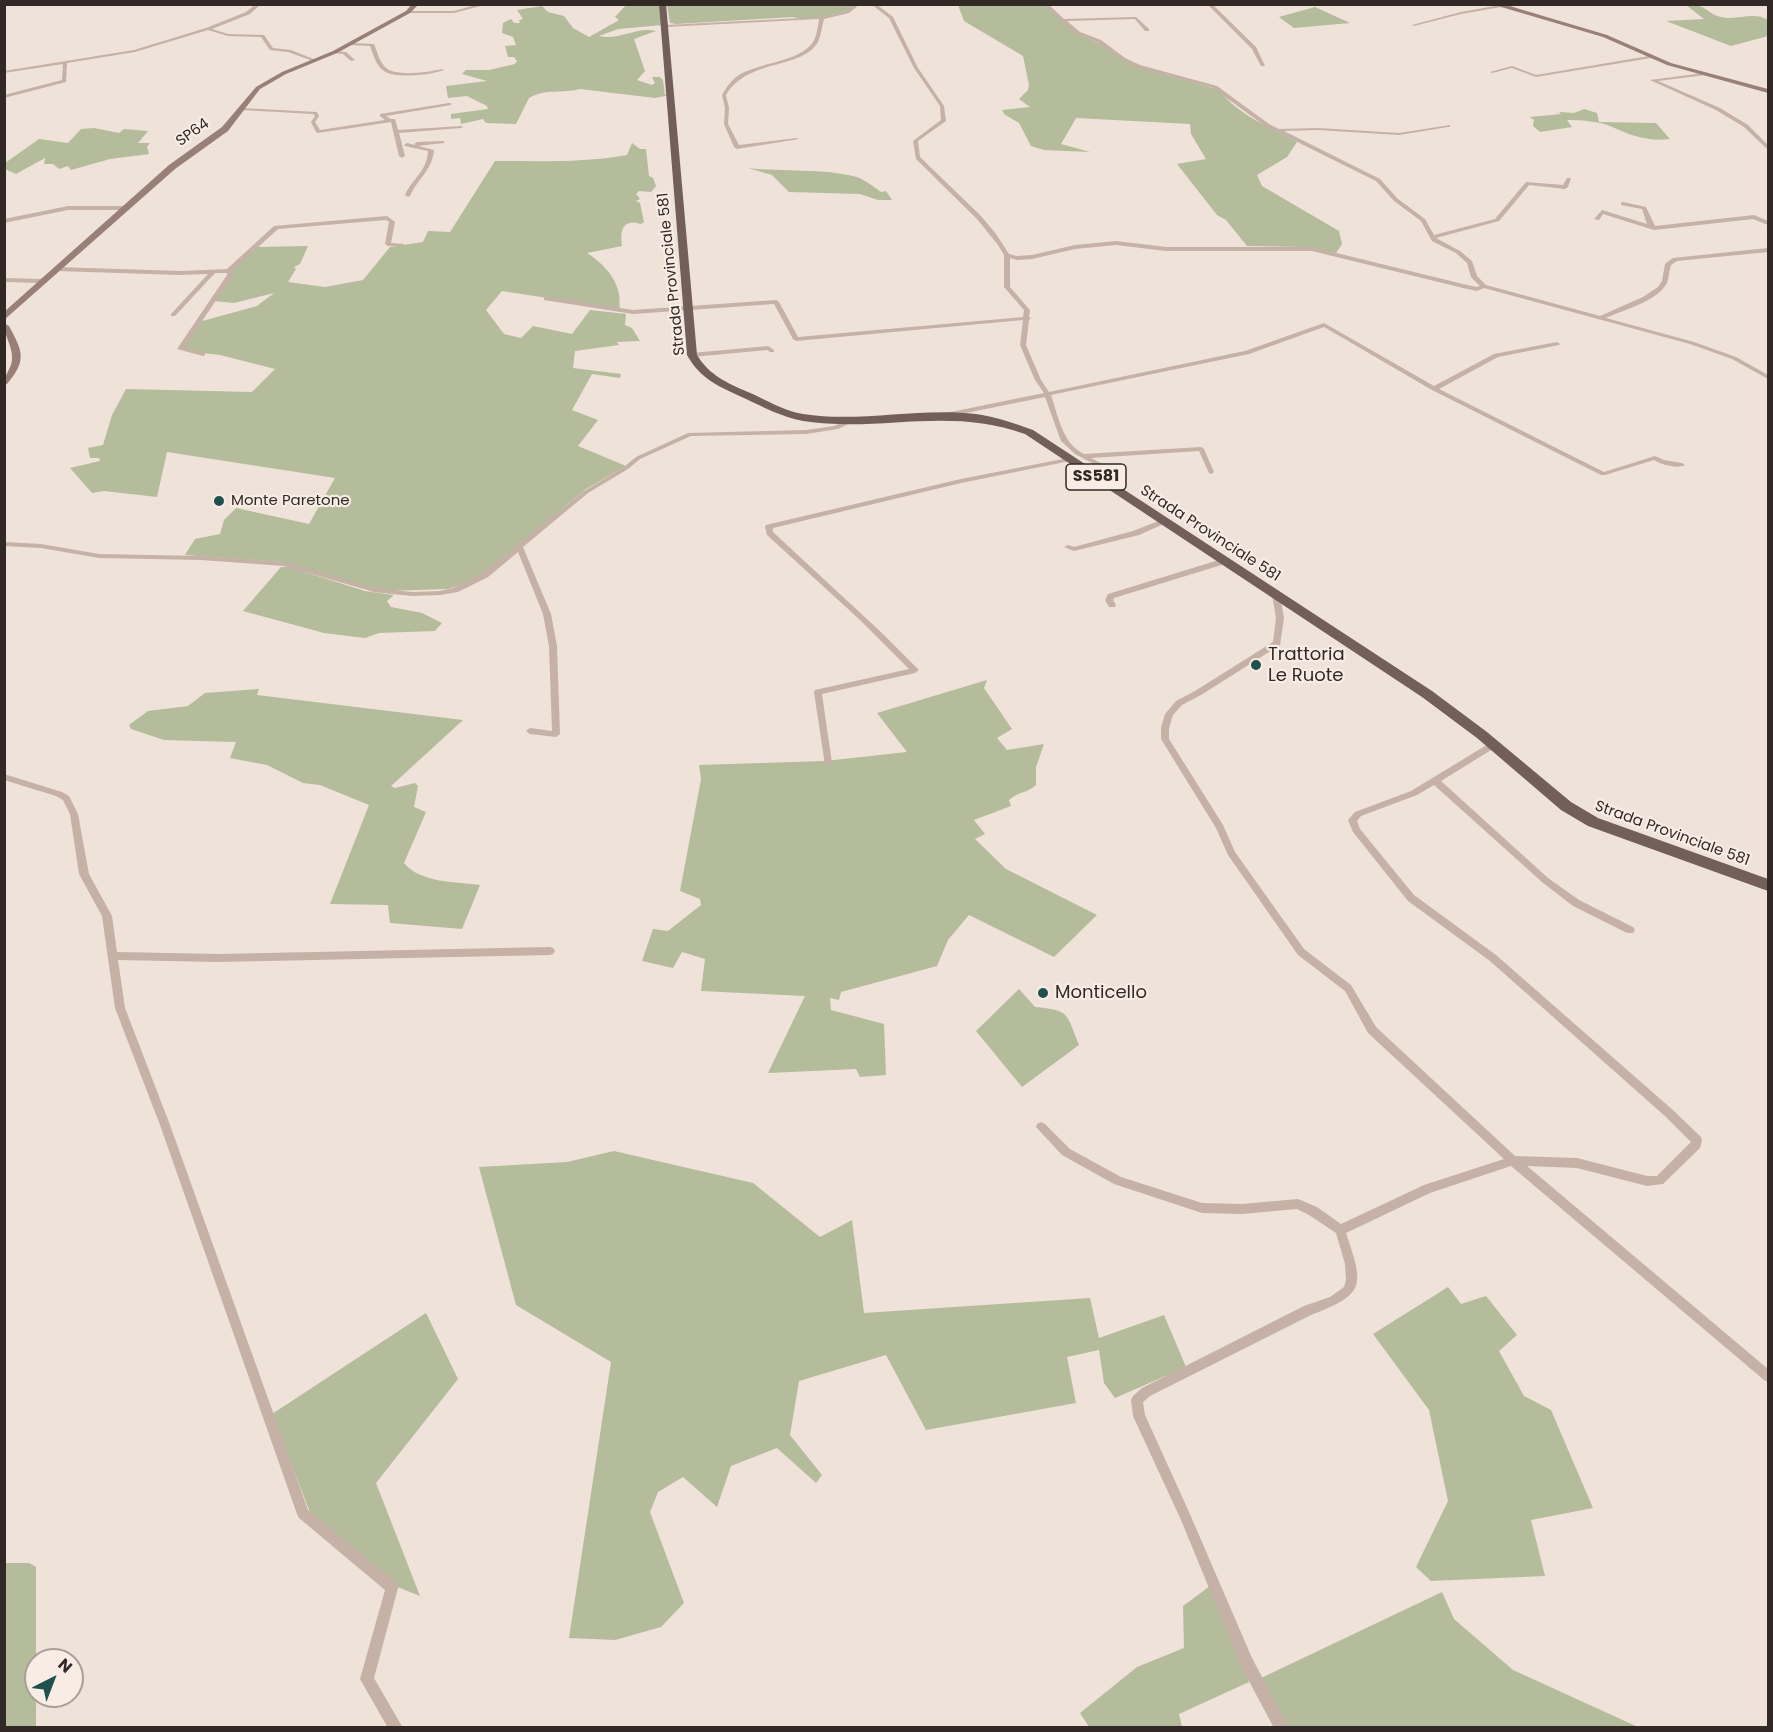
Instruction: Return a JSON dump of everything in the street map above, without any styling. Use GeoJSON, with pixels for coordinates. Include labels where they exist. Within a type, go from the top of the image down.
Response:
{"type":"FeatureCollection","features":[{"type":"Feature","properties":{"kind":"main road","name":"Strada Provinciale 581"},"geometry":{"type":"LineString","coordinates":[[662,4],[666,26],[692,355],[697,365],[710,377],[777,409],[802,417],[980,418],[1012,424],[1029,432],[1068,460],[1427,694],[1566,806],[1593,822],[1768,885]]}},
{"type":"Feature","properties":{"kind":"street"},"geometry":{"type":"LineString","coordinates":[[4,72],[127,53],[208,29],[248,13],[258,4]]}},
{"type":"Feature","properties":{"kind":"street","name":"SP64"},"geometry":{"type":"LineString","coordinates":[[4,317],[172,167],[225,129],[254,91],[284,73],[351,44],[408,12],[416,4]]}},
{"type":"Feature","properties":{"kind":"street"},"geometry":{"type":"LineString","coordinates":[[408,12],[454,12],[486,4]]}},
{"type":"Feature","properties":{"kind":"street"},"geometry":{"type":"LineString","coordinates":[[666,26],[822,18],[847,12],[858,4]]}},
{"type":"Feature","properties":{"kind":"street"},"geometry":{"type":"LineString","coordinates":[[873,4],[891,16],[916,68],[942,106],[944,120],[915,141],[918,158],[930,166],[940,180],[994,233],[1007,255],[1007,287],[1026,308],[1028,318],[1023,345],[1038,380],[1047,393],[1063,440],[1083,457],[1108,469],[1115,489]]}},
{"type":"Feature","properties":{"kind":"street"},"geometry":{"type":"LineString","coordinates":[[1045,4],[1078,33],[1099,41],[1138,66],[1221,91],[1243,110],[1278,130],[1378,180],[1396,200],[1423,220],[1432,237],[1470,262],[1474,277],[1484,286],[1716,351],[1768,377]]}},
{"type":"Feature","properties":{"kind":"street"},"geometry":{"type":"LineString","coordinates":[[1209,4],[1254,48],[1263,65]]}},
{"type":"Feature","properties":{"kind":"street"},"geometry":{"type":"LineString","coordinates":[[1414,25],[1497,5],[1605,36],[1649,57],[1768,91]]}},
{"type":"Feature","properties":{"kind":"street"},"geometry":{"type":"LineString","coordinates":[[797,139],[736,147],[726,124],[727,108],[724,95],[729,86],[739,78],[800,55],[812,46],[816,41],[822,18]]}},
{"type":"Feature","properties":{"kind":"street"},"geometry":{"type":"LineString","coordinates":[[1063,20],[1136,18],[1147,30]]}},
{"type":"Feature","properties":{"kind":"street"},"geometry":{"type":"LineString","coordinates":[[208,29],[228,35],[262,36],[272,49],[289,51],[314,61]]}},
{"type":"Feature","properties":{"kind":"street"},"geometry":{"type":"LineString","coordinates":[[351,44],[372,45],[387,72],[410,74],[442,70]]}},
{"type":"Feature","properties":{"kind":"street"},"geometry":{"type":"LineString","coordinates":[[336,52],[344,53],[353,60]]}},
{"type":"Feature","properties":{"kind":"street"},"geometry":{"type":"LineString","coordinates":[[1492,72],[1512,67],[1536,75],[1649,57]]}},
{"type":"Feature","properties":{"kind":"street"},"geometry":{"type":"LineString","coordinates":[[4,97],[64,81],[65,64]]}},
{"type":"Feature","properties":{"kind":"street"},"geometry":{"type":"LineString","coordinates":[[1704,74],[1652,80],[1718,109],[1746,126],[1768,147]]}},
{"type":"Feature","properties":{"kind":"street"},"geometry":{"type":"LineString","coordinates":[[402,156],[393,120],[382,115],[449,104]]}},
{"type":"Feature","properties":{"kind":"street"},"geometry":{"type":"LineString","coordinates":[[240,109],[315,113],[317,116],[313,122],[318,132],[389,120]]}},
{"type":"Feature","properties":{"kind":"street"},"geometry":{"type":"LineString","coordinates":[[1278,130],[1318,129],[1399,134],[1448,126]]}},
{"type":"Feature","properties":{"kind":"street"},"geometry":{"type":"LineString","coordinates":[[396,132],[461,127]]}},
{"type":"Feature","properties":{"kind":"street"},"geometry":{"type":"LineString","coordinates":[[399,146],[442,142]]}},
{"type":"Feature","properties":{"kind":"street"},"geometry":{"type":"LineString","coordinates":[[407,146],[431,150],[427,171],[411,185],[408,195]]}},
{"type":"Feature","properties":{"kind":"street"},"geometry":{"type":"LineString","coordinates":[[1432,237],[1497,220],[1528,183],[1565,187],[1569,179]]}},
{"type":"Feature","properties":{"kind":"street"},"geometry":{"type":"LineString","coordinates":[[1623,204],[1644,208],[1652,227]]}},
{"type":"Feature","properties":{"kind":"street"},"geometry":{"type":"LineString","coordinates":[[4,221],[68,208],[125,208]]}},
{"type":"Feature","properties":{"kind":"street"},"geometry":{"type":"LineString","coordinates":[[1597,219],[1602,212],[1652,227],[1756,217],[1768,223]]}},
{"type":"Feature","properties":{"kind":"street"},"geometry":{"type":"LineString","coordinates":[[57,269],[180,273],[229,271],[274,228],[279,226],[387,218],[392,222],[388,244],[402,245]]}},
{"type":"Feature","properties":{"kind":"street"},"geometry":{"type":"LineString","coordinates":[[1007,255],[1017,258],[1075,247],[1116,243],[1166,249],[1312,249],[1463,286],[1477,289],[1484,286]]}},
{"type":"Feature","properties":{"kind":"street"},"geometry":{"type":"LineString","coordinates":[[1600,318],[1636,303],[1659,289],[1664,284],[1668,264],[1675,260],[1768,250]]}},
{"type":"Feature","properties":{"kind":"street"},"geometry":{"type":"LineString","coordinates":[[203,354],[180,350],[230,275],[229,271]]}},
{"type":"Feature","properties":{"kind":"street"},"geometry":{"type":"LineString","coordinates":[[173,315],[213,272]]}},
{"type":"Feature","properties":{"kind":"street"},"geometry":{"type":"LineString","coordinates":[[4,280],[42,281]]}},
{"type":"Feature","properties":{"kind":"street"},"geometry":{"type":"LineString","coordinates":[[546,299],[587,307],[641,313],[776,302],[796,339],[1028,318]]}},
{"type":"Feature","properties":{"kind":"street"},"geometry":{"type":"LineString","coordinates":[[940,418],[947,414],[1036,398],[1047,393],[1247,353],[1324,325],[1434,389],[1603,474],[1655,458],[1662,462],[1682,465]]}},
{"type":"Feature","properties":{"kind":"street"},"geometry":{"type":"LineString","coordinates":[[4,326],[18,352],[16,368],[4,382]]}},
{"type":"Feature","properties":{"kind":"street"},"geometry":{"type":"LineString","coordinates":[[1434,389],[1496,355],[1557,344]]}},
{"type":"Feature","properties":{"kind":"street"},"geometry":{"type":"LineString","coordinates":[[692,355],[768,348],[772,351]]}},
{"type":"Feature","properties":{"kind":"street"},"geometry":{"type":"LineString","coordinates":[[4,544],[41,546],[99,556],[201,558],[284,564],[374,590],[412,594],[448,591],[470,584],[485,575],[600,483],[638,458],[690,434],[806,432],[836,428],[855,419]]}},
{"type":"Feature","properties":{"kind":"street"},"geometry":{"type":"LineString","coordinates":[[1083,457],[1201,449],[1211,472]]}},
{"type":"Feature","properties":{"kind":"street"},"geometry":{"type":"LineString","coordinates":[[828,763],[818,692],[915,670],[882,635],[829,590],[778,541],[768,530],[769,527],[961,480],[1068,460]]}},
{"type":"Feature","properties":{"kind":"street"},"geometry":{"type":"LineString","coordinates":[[1068,547],[1074,549],[1136,533],[1164,522]]}},
{"type":"Feature","properties":{"kind":"street"},"geometry":{"type":"LineString","coordinates":[[519,546],[546,607],[553,646],[556,734],[530,731]]}},
{"type":"Feature","properties":{"kind":"street"},"geometry":{"type":"LineString","coordinates":[[1112,604],[1109,600],[1111,596],[1226,561]]}},
{"type":"Feature","properties":{"kind":"street"},"geometry":{"type":"LineString","coordinates":[[1276,595],[1280,618],[1276,643],[1179,703],[1169,714],[1165,728],[1165,739],[1220,827],[1231,853],[1301,952],[1348,988],[1372,1030],[1513,1161],[1768,1376]]}},
{"type":"Feature","properties":{"kind":"street"},"geometry":{"type":"LineString","coordinates":[[1340,1230],[1428,1189],[1513,1161],[1577,1163],[1647,1181],[1659,1181],[1696,1145],[1697,1140],[1493,958],[1411,898],[1356,830],[1352,820],[1358,814],[1414,793],[1493,745]]}},
{"type":"Feature","properties":{"kind":"street"},"geometry":{"type":"LineString","coordinates":[[4,777],[59,794],[69,803],[74,814],[84,874],[107,916],[120,1008],[165,1125],[303,1514],[393,1588],[367,1679],[396,1728]]}},
{"type":"Feature","properties":{"kind":"street"},"geometry":{"type":"LineString","coordinates":[[1437,781],[1545,880],[1576,903],[1630,930]]}},
{"type":"Feature","properties":{"kind":"street"},"geometry":{"type":"LineString","coordinates":[[112,956],[219,958],[550,951]]}},
{"type":"Feature","properties":{"kind":"street"},"geometry":{"type":"LineString","coordinates":[[1041,1127],[1066,1152],[1118,1181],[1202,1208],[1242,1209],[1298,1204],[1313,1210],[1340,1230],[1351,1264],[1352,1280],[1348,1291],[1146,1392],[1137,1400],[1139,1416],[1185,1516],[1247,1663],[1281,1728]]}},
{"type":"Feature","properties":{"kind":"green space"},"geometry":{"type":"Polygon","coordinates":[[[626,5],[661,5],[663,25],[618,29],[599,36],[614,37],[642,30],[656,31],[634,39],[645,71],[637,80],[652,85],[655,83],[652,77],[660,77],[663,80],[665,95],[670,95],[655,98],[580,89],[548,92],[529,98],[516,124],[486,123],[483,119],[461,124],[460,118],[451,119],[451,114],[488,109],[487,106],[467,96],[448,98],[446,86],[487,81],[462,74],[466,70],[489,70],[515,64],[517,61],[514,57],[508,57],[505,46],[516,45],[513,37],[502,33],[503,23],[511,19],[514,23],[520,23],[519,20],[523,19],[517,10],[542,6],[548,12],[564,16],[573,28],[589,37],[619,20],[615,17],[626,5]]]}},
{"type":"Feature","properties":{"kind":"green space"},"geometry":{"type":"Polygon","coordinates":[[[667,5],[853,5],[851,9],[845,11],[814,18],[793,17],[676,24],[670,23],[667,5]]]}},
{"type":"Feature","properties":{"kind":"green space"},"geometry":{"type":"Polygon","coordinates":[[[958,5],[1044,5],[1077,33],[1103,45],[1133,65],[1219,90],[1235,107],[1297,142],[1287,157],[1257,175],[1262,186],[1339,231],[1342,244],[1336,253],[1302,247],[1247,246],[1226,220],[1217,215],[1177,164],[1206,159],[1191,134],[1190,124],[1076,118],[1061,144],[1090,152],[1044,150],[1031,146],[1019,123],[1004,114],[1002,110],[1030,107],[1019,99],[1028,90],[1029,85],[1023,56],[964,21],[958,5]]]}},
{"type":"Feature","properties":{"kind":"green space"},"geometry":{"type":"Polygon","coordinates":[[[1686,5],[1703,7],[1716,15],[1727,18],[1762,17],[1768,20],[1768,36],[1731,46],[1666,21],[1704,19],[1686,5]]]}},
{"type":"Feature","properties":{"kind":"green space"},"geometry":{"type":"Polygon","coordinates":[[[1315,7],[1350,23],[1294,28],[1279,17],[1315,7]]]}},
{"type":"Feature","properties":{"kind":"green space"},"geometry":{"type":"Polygon","coordinates":[[[1584,109],[1597,113],[1599,122],[1656,123],[1670,139],[1646,139],[1605,124],[1578,120],[1567,120],[1572,127],[1540,132],[1533,126],[1534,120],[1530,117],[1561,114],[1559,112],[1574,113],[1584,109]]]}},
{"type":"Feature","properties":{"kind":"green space"},"geometry":{"type":"Polygon","coordinates":[[[94,128],[119,133],[124,129],[148,131],[138,143],[150,143],[147,147],[149,154],[110,159],[71,170],[68,166],[59,169],[53,164],[44,164],[45,158],[16,174],[5,169],[5,163],[39,139],[68,143],[81,129],[94,128]]]}},
{"type":"Feature","properties":{"kind":"green space"},"geometry":{"type":"Polygon","coordinates":[[[632,143],[640,149],[646,149],[649,176],[653,178],[656,186],[651,192],[639,191],[636,194],[640,199],[636,201],[640,203],[644,222],[630,223],[624,227],[621,235],[622,246],[587,253],[603,265],[611,275],[619,294],[620,309],[502,291],[486,310],[504,334],[521,338],[533,326],[572,334],[590,310],[626,314],[625,325],[632,328],[640,341],[617,342],[619,345],[575,351],[573,368],[621,374],[620,378],[592,374],[572,410],[598,420],[578,446],[626,466],[586,489],[485,572],[466,583],[448,589],[388,591],[367,588],[281,562],[185,555],[195,539],[220,534],[224,520],[236,508],[309,524],[335,478],[167,452],[157,497],[104,491],[92,493],[70,468],[100,461],[99,458],[90,458],[88,448],[103,445],[112,415],[126,389],[252,392],[275,369],[220,355],[185,351],[181,348],[195,323],[257,306],[274,293],[234,303],[213,301],[231,271],[256,247],[308,246],[300,264],[294,267],[296,269],[288,282],[325,287],[363,280],[390,247],[423,242],[428,231],[450,232],[495,161],[611,158],[627,155],[632,143]]]}},
{"type":"Feature","properties":{"kind":"green space"},"geometry":{"type":"Polygon","coordinates":[[[748,168],[844,174],[857,177],[881,192],[886,191],[892,200],[878,200],[860,194],[789,192],[772,175],[748,168]]]}},
{"type":"Feature","properties":{"kind":"green space"},"geometry":{"type":"Polygon","coordinates":[[[281,567],[289,567],[365,591],[394,595],[387,601],[391,607],[422,613],[442,623],[435,631],[379,633],[365,638],[324,633],[243,611],[281,567]]]}},
{"type":"Feature","properties":{"kind":"green space"},"geometry":{"type":"Polygon","coordinates":[[[987,680],[984,688],[1012,729],[997,738],[1007,750],[1044,744],[1036,767],[1036,785],[1009,800],[1011,806],[974,820],[985,834],[975,839],[1006,869],[1097,915],[1054,957],[969,915],[948,940],[937,966],[841,992],[839,1000],[830,998],[831,1010],[884,1024],[886,1075],[860,1077],[856,1069],[768,1073],[805,996],[701,991],[705,959],[682,952],[673,968],[642,961],[653,929],[668,931],[701,905],[700,899],[680,891],[701,779],[699,765],[825,761],[907,752],[877,713],[987,680]]]}},
{"type":"Feature","properties":{"kind":"green space"},"geometry":{"type":"Polygon","coordinates":[[[259,689],[257,695],[463,720],[391,786],[395,788],[415,783],[418,786],[414,807],[426,812],[404,863],[411,870],[429,878],[480,885],[462,929],[390,923],[388,905],[330,904],[369,805],[320,785],[303,783],[267,765],[230,758],[236,742],[164,740],[131,729],[129,725],[148,711],[188,706],[205,693],[259,689]]]}},
{"type":"Feature","properties":{"kind":"green space"},"geometry":{"type":"Polygon","coordinates":[[[1019,989],[1035,1007],[1055,1010],[1065,1015],[1079,1045],[1022,1087],[976,1031],[1019,989]]]}},
{"type":"Feature","properties":{"kind":"green space"},"geometry":{"type":"Polygon","coordinates":[[[614,1151],[753,1183],[820,1237],[852,1220],[864,1313],[1090,1298],[1099,1338],[1164,1315],[1186,1367],[1115,1398],[1104,1383],[1099,1350],[1067,1357],[1076,1403],[926,1430],[886,1355],[799,1381],[790,1435],[822,1475],[816,1483],[777,1448],[731,1466],[717,1507],[683,1477],[658,1492],[650,1512],[684,1603],[661,1627],[615,1640],[569,1638],[611,1362],[516,1305],[479,1167],[567,1162],[614,1151]]]}},
{"type":"Feature","properties":{"kind":"green space"},"geometry":{"type":"Polygon","coordinates":[[[1448,1287],[1461,1304],[1486,1296],[1517,1335],[1499,1351],[1524,1396],[1551,1410],[1593,1508],[1531,1520],[1545,1576],[1431,1581],[1416,1567],[1448,1501],[1429,1410],[1373,1334],[1448,1287]]]}},
{"type":"Feature","properties":{"kind":"green space"},"geometry":{"type":"Polygon","coordinates":[[[426,1313],[458,1379],[376,1483],[420,1596],[380,1580],[311,1515],[272,1414],[426,1313]]]}},
{"type":"Feature","properties":{"kind":"green space"},"geometry":{"type":"Polygon","coordinates":[[[5,1563],[29,1563],[36,1567],[36,1648],[24,1648],[24,1708],[36,1708],[36,1727],[5,1727],[5,1563]]]}},
{"type":"Feature","properties":{"kind":"green space"},"geometry":{"type":"Polygon","coordinates":[[[1210,1586],[1249,1682],[1179,1714],[1182,1727],[1089,1727],[1080,1713],[1137,1667],[1184,1648],[1183,1606],[1210,1586]]]}},
{"type":"Feature","properties":{"kind":"green space"},"geometry":{"type":"Polygon","coordinates":[[[1442,1592],[1454,1619],[1513,1670],[1638,1727],[1287,1727],[1259,1679],[1442,1592]]]}},
{"type":"Feature","properties":{"kind":"place","name":"Monte Paretone"},"geometry":{"type":"Point","coordinates":[219,501]}},
{"type":"Feature","properties":{"kind":"place","name":"Trattoria Le Ruote"},"geometry":{"type":"Point","coordinates":[1256,665]}},
{"type":"Feature","properties":{"kind":"place","name":"Monticello"},"geometry":{"type":"Point","coordinates":[1043,993]}}]}
